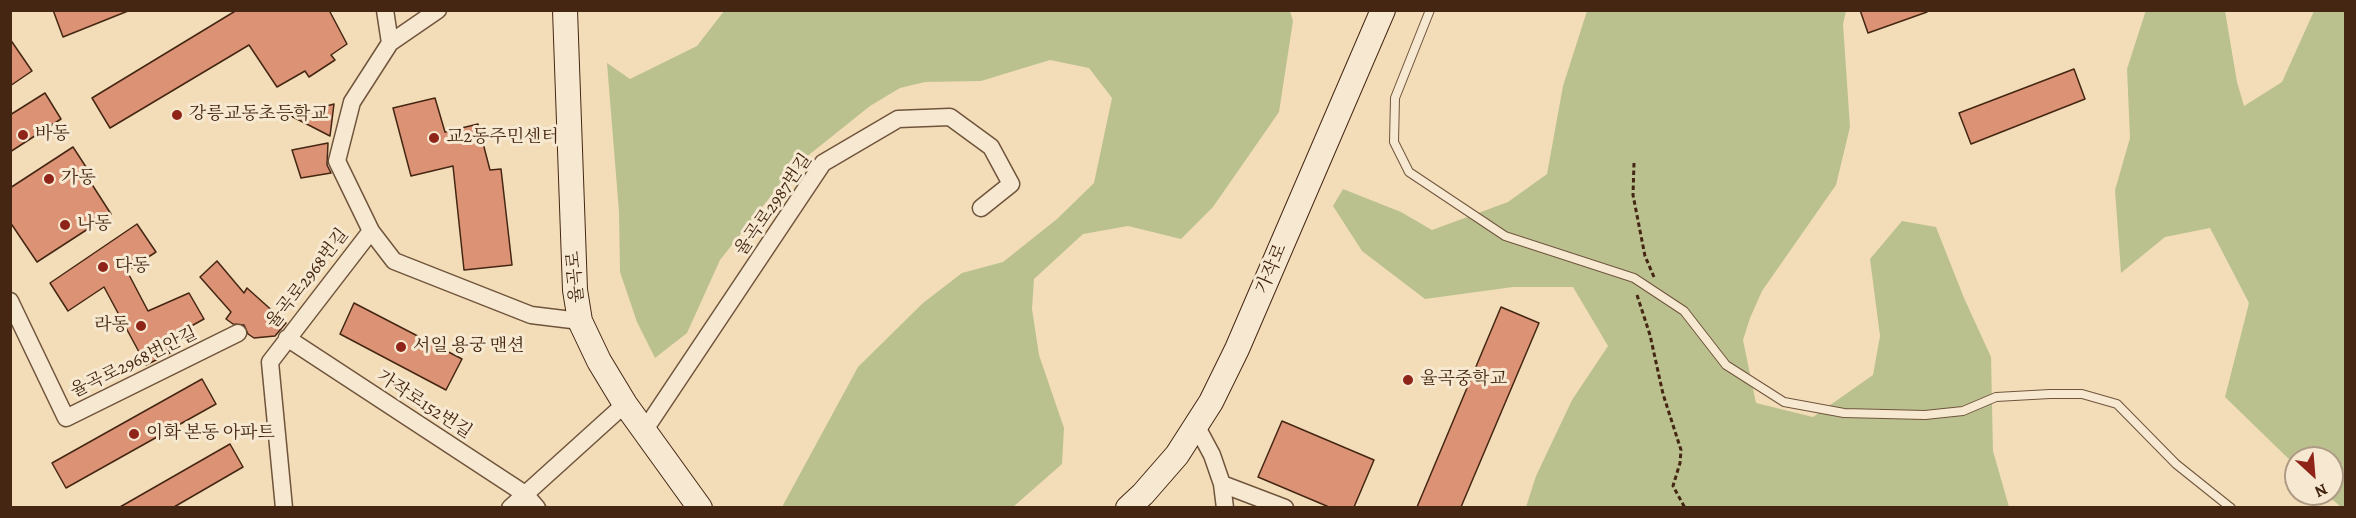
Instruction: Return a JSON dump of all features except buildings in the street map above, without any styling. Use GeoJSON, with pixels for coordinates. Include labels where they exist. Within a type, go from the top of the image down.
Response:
{"type":"FeatureCollection","features":[{"type":"Feature","properties":{"kind":"street"},"geometry":{"type":"LineString","coordinates":[[385,10],[390,43]]}},
{"type":"Feature","properties":{"kind":"street","name":"율곡로2968번길"},"geometry":{"type":"LineString","coordinates":[[284,507],[270,362],[370,231],[337,161],[352,102],[390,43],[438,10]]}},
{"type":"Feature","properties":{"kind":"street","name":"율곡로"},"geometry":{"type":"LineString","coordinates":[[565,10],[574,290],[580,321],[599,362],[625,404],[700,507]]}},
{"type":"Feature","properties":{"kind":"street","name":"가작로"},"geometry":{"type":"LineString","coordinates":[[1128,507],[1143,494],[1170,463],[1197,427],[1237,349],[1383,10]]}},
{"type":"Feature","properties":{"kind":"street","name":"율곡로2987번길"},"geometry":{"type":"LineString","coordinates":[[644,431],[824,163],[898,119],[950,117],[991,147],[1011,184],[981,208]]}},
{"type":"Feature","properties":{"kind":"street"},"geometry":{"type":"LineString","coordinates":[[370,231],[394,261],[531,315],[580,321]]}},
{"type":"Feature","properties":{"kind":"street","name":"율곡로2968번안길"},"geometry":{"type":"LineString","coordinates":[[10,301],[66,418],[238,333]]}},
{"type":"Feature","properties":{"kind":"street","name":"가작로152번길"},"geometry":{"type":"LineString","coordinates":[[287,338],[525,494],[537,507]]}},
{"type":"Feature","properties":{"kind":"street"},"geometry":{"type":"LineString","coordinates":[[510,507],[625,404]]}},
{"type":"Feature","properties":{"kind":"street"},"geometry":{"type":"LineString","coordinates":[[1197,427],[1212,455],[1222,484],[1226,507]]}},
{"type":"Feature","properties":{"kind":"street"},"geometry":{"type":"LineString","coordinates":[[1222,484],[1285,507]]}},
{"type":"Feature","properties":{"kind":"lane"},"geometry":{"type":"LineString","coordinates":[[1430,10],[1395,98],[1394,142],[1409,172],[1504,236],[1639,281],[1684,311],[1726,365],[1784,402],[1844,413],[1925,415],[1963,411],[1996,397],[2082,394],[2117,404],[2176,464],[2230,507]]}},
{"type":"Feature","properties":{"kind":"path"},"geometry":{"type":"LineString","coordinates":[[1634,163],[1633,195],[1645,256],[1664,298]]}},
{"type":"Feature","properties":{"kind":"path"},"geometry":{"type":"LineString","coordinates":[[1639,281],[1634,285],[1650,335],[1663,394],[1682,450],[1673,486],[1685,507]]}},
{"type":"Feature","properties":{"kind":"green space"},"geometry":{"type":"Polygon","coordinates":[[[2146,10],[2225,11],[2237,82],[2244,106],[2282,82],[2314,11],[2345,11],[2345,507],[2340,506],[2344,506],[2344,446],[2284,446],[2284,454],[2225,397],[2249,303],[2210,228],[2165,237],[2121,273],[2115,190],[2130,138],[2127,69],[2146,10]]]}},
{"type":"Feature","properties":{"kind":"green space"},"geometry":{"type":"Polygon","coordinates":[[[724,11],[1290,11],[1293,21],[1279,112],[1213,207],[1181,239],[1128,226],[1083,234],[1034,279],[1032,309],[1039,355],[1064,428],[1062,464],[1013,507],[782,507],[858,367],[923,303],[962,273],[1003,262],[1057,219],[1094,183],[1112,98],[1089,68],[1050,60],[981,81],[925,82],[900,88],[870,106],[795,166],[720,260],[687,333],[655,358],[637,322],[620,272],[619,212],[607,63],[630,79],[697,46],[724,11]]]}},
{"type":"Feature","properties":{"kind":"green space"},"geometry":{"type":"Polygon","coordinates":[[[1587,11],[1846,11],[1843,24],[1850,127],[1836,185],[1762,291],[1750,318],[1743,340],[1756,403],[1813,417],[1873,375],[1880,336],[1870,259],[1902,221],[1936,227],[1964,298],[1991,357],[1993,451],[2009,507],[1526,507],[1536,476],[1572,400],[1608,346],[1573,287],[1513,287],[1425,299],[1362,251],[1333,206],[1343,189],[1401,212],[1432,230],[1508,202],[1547,174],[1563,86],[1587,11]]]}},
{"type":"Feature","properties":{"kind":"place","name":"강릉교동초등학교"},"geometry":{"type":"Point","coordinates":[177,115]}},
{"type":"Feature","properties":{"kind":"place","name":"바동"},"geometry":{"type":"Point","coordinates":[23,135]}},
{"type":"Feature","properties":{"kind":"place","name":"교2동주민센터"},"geometry":{"type":"Point","coordinates":[434,138]}},
{"type":"Feature","properties":{"kind":"place","name":"가동"},"geometry":{"type":"Point","coordinates":[49,179]}},
{"type":"Feature","properties":{"kind":"place","name":"나동"},"geometry":{"type":"Point","coordinates":[65,225]}},
{"type":"Feature","properties":{"kind":"place","name":"다동"},"geometry":{"type":"Point","coordinates":[103,267]}},
{"type":"Feature","properties":{"kind":"place","name":"라동"},"geometry":{"type":"Point","coordinates":[141,326]}},
{"type":"Feature","properties":{"kind":"place","name":"서일 용궁 맨션"},"geometry":{"type":"Point","coordinates":[401,347]}},
{"type":"Feature","properties":{"kind":"place","name":"율곡중학교"},"geometry":{"type":"Point","coordinates":[1408,380]}},
{"type":"Feature","properties":{"kind":"place","name":"이화 본동 아파트"},"geometry":{"type":"Point","coordinates":[134,434]}}]}
